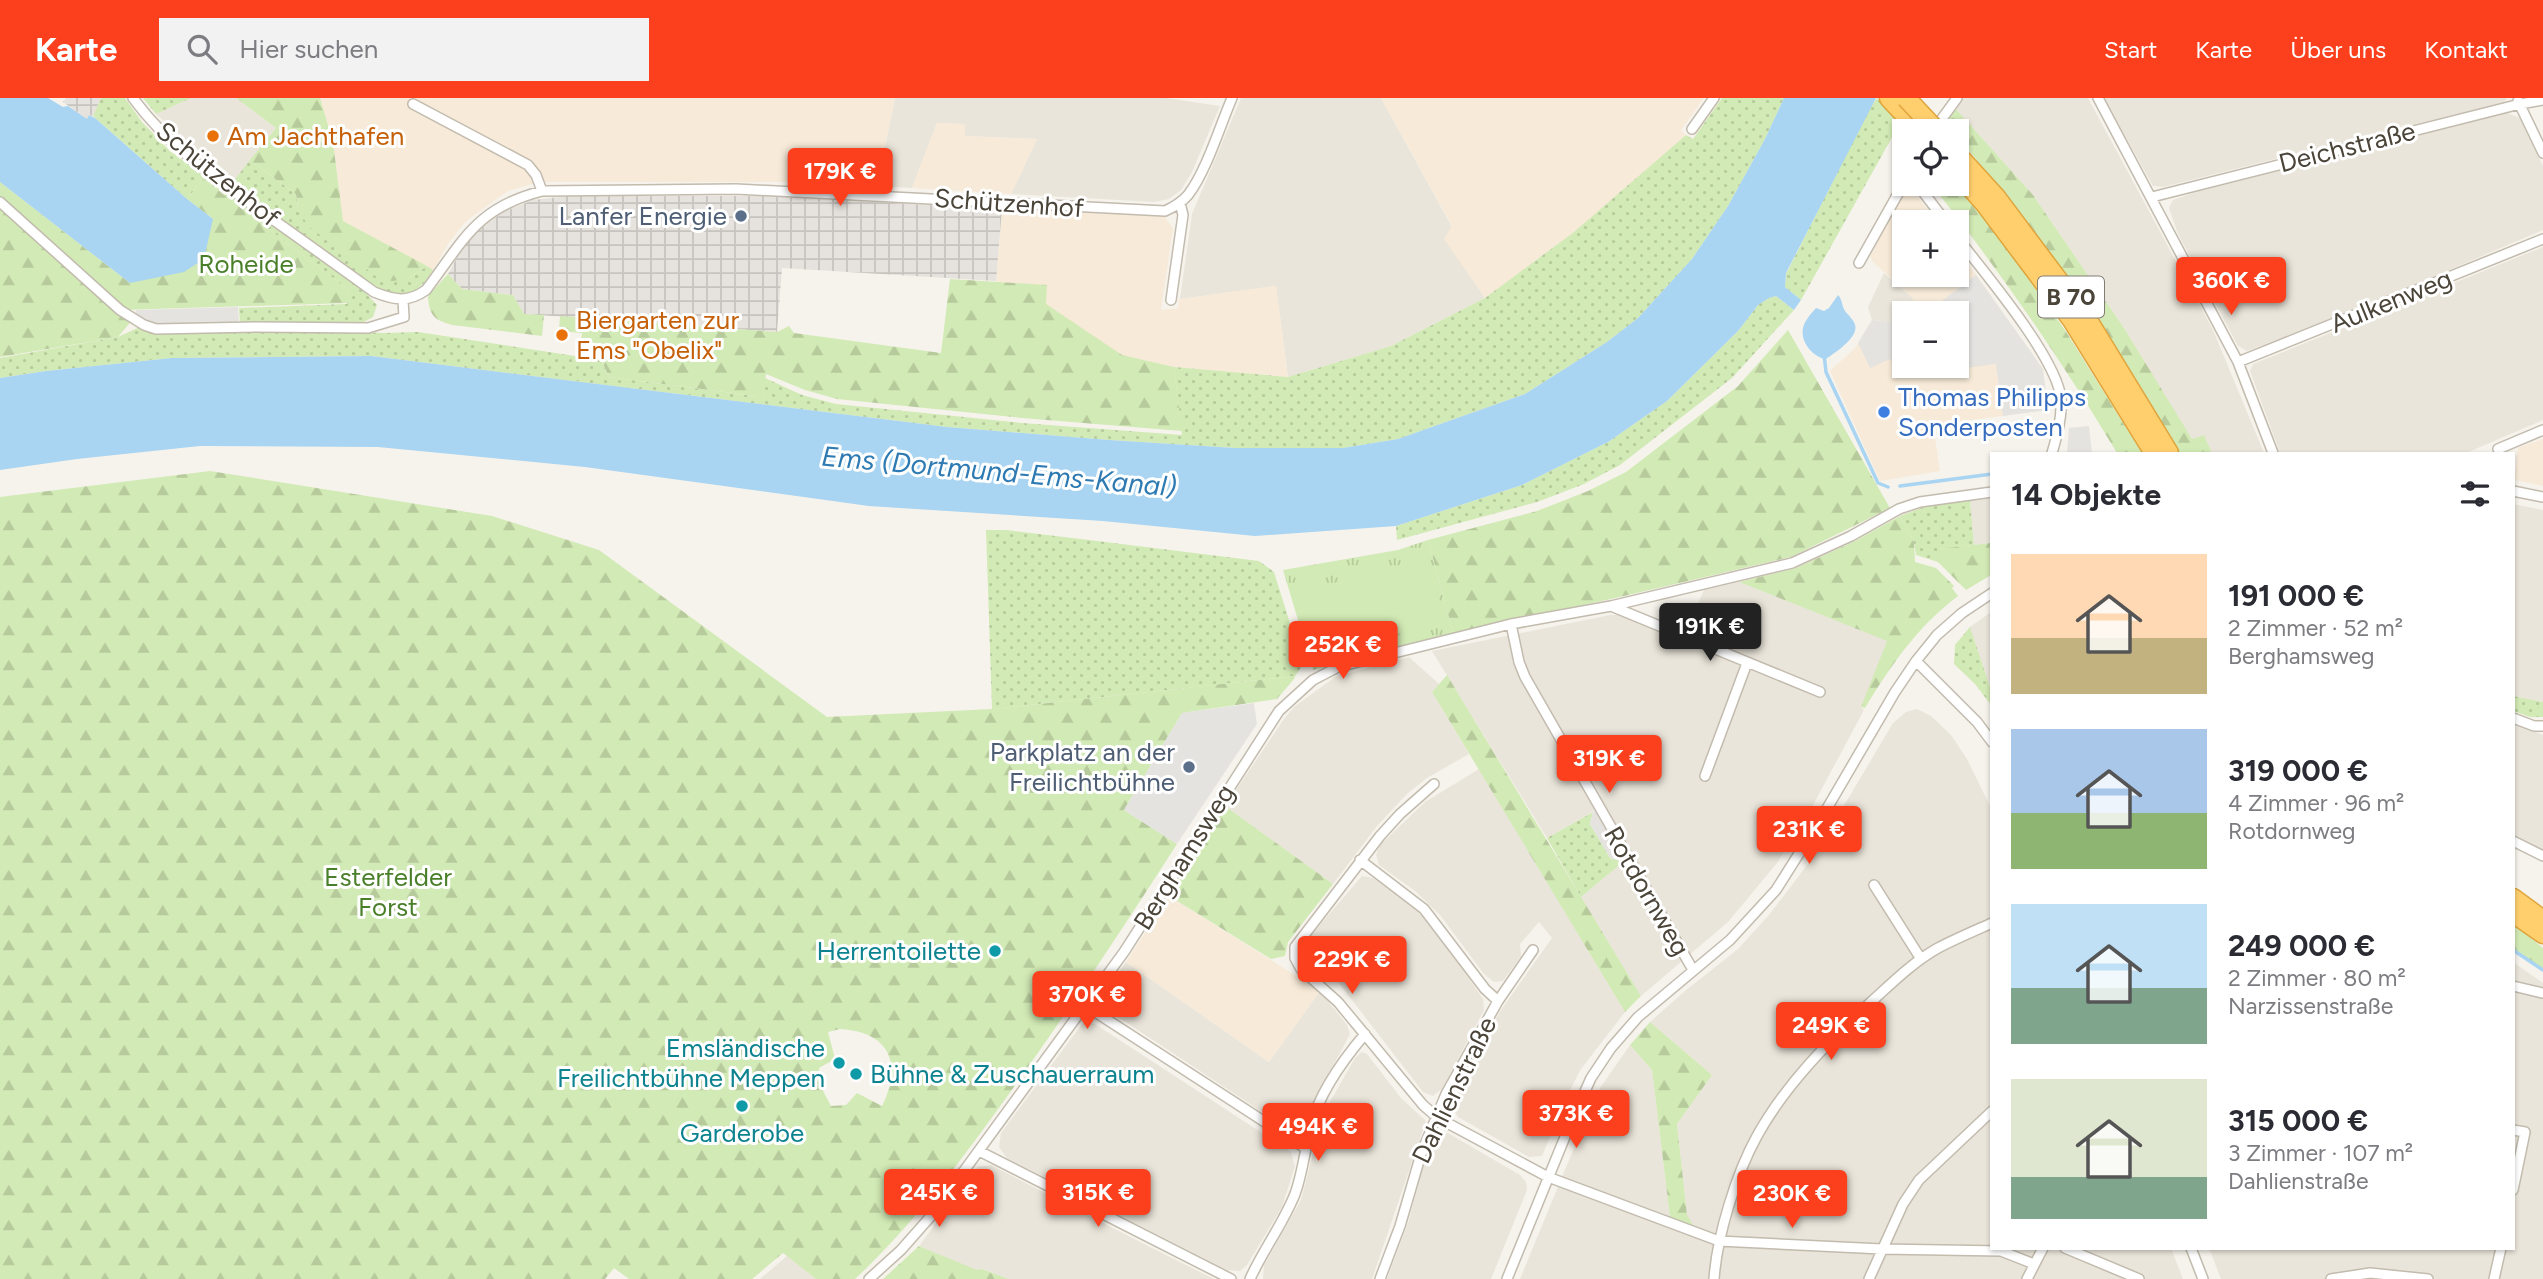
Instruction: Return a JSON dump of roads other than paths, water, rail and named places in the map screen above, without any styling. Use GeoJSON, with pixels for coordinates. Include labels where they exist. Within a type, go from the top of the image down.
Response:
{"type":"FeatureCollection","features":[{"type":"Feature","properties":{"kind":"highway"},"geometry":{"type":"LineString","coordinates":[[1889,98],[1909,119]]}},
{"type":"Feature","properties":{"kind":"highway"},"geometry":{"type":"LineString","coordinates":[[1906,98],[1924,119]]}},
{"type":"Feature","properties":{"kind":"highway","name":"B 70"},"geometry":{"type":"LineString","coordinates":[[1969,167],[1996,197],[2086,317],[2168,452]]}},
{"type":"Feature","properties":{"kind":"highway","name":"B 70"},"geometry":{"type":"LineString","coordinates":[[1969,186],[1994,215],[2072,320],[2153,452]]}},
{"type":"Feature","properties":{"kind":"highway"},"geometry":{"type":"LineString","coordinates":[[2515,899],[2543,920]]}},
{"type":"Feature","properties":{"kind":"highway"},"geometry":{"type":"LineString","coordinates":[[2515,914],[2543,934]]}},
{"type":"Feature","properties":{"kind":"street","name":"Schützenhof"},"geometry":{"type":"LineString","coordinates":[[133,98],[175,146],[228,187],[374,292],[403,300],[416,297],[426,290],[472,227],[512,200],[542,191],[736,188],[1154,211],[1165,211],[1180,203]]}},
{"type":"Feature","properties":{"kind":"street"},"geometry":{"type":"LineString","coordinates":[[1171,300],[1183,215],[1180,203],[1197,180],[1232,98]]}},
{"type":"Feature","properties":{"kind":"street"},"geometry":{"type":"LineString","coordinates":[[1692,130],[1713,98]]}},
{"type":"Feature","properties":{"kind":"street"},"geometry":{"type":"LineString","coordinates":[[1943,119],[1957,98]]}},
{"type":"Feature","properties":{"kind":"street"},"geometry":{"type":"LineString","coordinates":[[2098,98],[2238,362],[2273,452]]}},
{"type":"Feature","properties":{"kind":"street","name":"Deichstraße"},"geometry":{"type":"LineString","coordinates":[[2152,197],[2518,101],[2543,100]]}},
{"type":"Feature","properties":{"kind":"street"},"geometry":{"type":"LineString","coordinates":[[2518,101],[2543,153]]}},
{"type":"Feature","properties":{"kind":"street"},"geometry":{"type":"LineString","coordinates":[[414,104],[528,165],[536,175],[542,191]]}},
{"type":"Feature","properties":{"kind":"street"},"geometry":{"type":"LineString","coordinates":[[1859,263],[1897,196]]}},
{"type":"Feature","properties":{"kind":"street"},"geometry":{"type":"LineString","coordinates":[[1926,196],[1937,210]]}},
{"type":"Feature","properties":{"kind":"street"},"geometry":{"type":"LineString","coordinates":[[0,202],[120,310],[156,329],[368,328],[404,317],[403,300]]}},
{"type":"Feature","properties":{"kind":"street","name":"Aulkenweg"},"geometry":{"type":"LineString","coordinates":[[2238,362],[2543,239]]}},
{"type":"Feature","properties":{"kind":"street"},"geometry":{"type":"LineString","coordinates":[[1969,254],[2042,352],[2057,377],[2061,409],[2052,452]]}},
{"type":"Feature","properties":{"kind":"street"},"geometry":{"type":"LineString","coordinates":[[2498,449],[2543,430]]}},
{"type":"Feature","properties":{"kind":"street"},"geometry":{"type":"LineString","coordinates":[[2515,491],[2543,498]]}},
{"type":"Feature","properties":{"kind":"street","name":"Berghamsweg"},"geometry":{"type":"LineString","coordinates":[[869,1279],[901,1250],[931,1216],[1086,1006],[1138,931],[1279,711],[1295,694],[1322,674],[1338,667],[1511,624],[1611,606],[1792,563],[1851,536],[1899,509],[1920,502],[1990,492]]}},
{"type":"Feature","properties":{"kind":"street"},"geometry":{"type":"LineString","coordinates":[[1507,1279],[1591,1079],[1611,1048],[1638,1017],[1730,940],[1776,890],[1916,661],[1937,635],[1962,613],[1990,594]]}},
{"type":"Feature","properties":{"kind":"street"},"geometry":{"type":"LineString","coordinates":[[1611,606],[1820,692]]}},
{"type":"Feature","properties":{"kind":"street","name":"Rotdornweg"},"geometry":{"type":"LineString","coordinates":[[1511,624],[1525,677],[1693,970]]}},
{"type":"Feature","properties":{"kind":"street"},"geometry":{"type":"LineString","coordinates":[[1916,661],[1990,738]]}},
{"type":"Feature","properties":{"kind":"street"},"geometry":{"type":"LineString","coordinates":[[1705,776],[1747,663]]}},
{"type":"Feature","properties":{"kind":"street"},"geometry":{"type":"LineString","coordinates":[[2515,719],[2534,726],[2543,726]]}},
{"type":"Feature","properties":{"kind":"street"},"geometry":{"type":"LineString","coordinates":[[1434,784],[1400,814],[1360,860],[1300,938],[1295,947],[1295,958],[1301,969],[1338,1002],[1423,1105],[1438,1118],[1548,1177],[1719,1241],[1882,1249],[2001,1251],[2034,1264]]}},
{"type":"Feature","properties":{"kind":"street"},"geometry":{"type":"LineString","coordinates":[[2515,842],[2543,856]]}},
{"type":"Feature","properties":{"kind":"street"},"geometry":{"type":"LineString","coordinates":[[1360,860],[1424,909],[1485,989],[1498,1001]]}},
{"type":"Feature","properties":{"kind":"street"},"geometry":{"type":"LineString","coordinates":[[1874,885],[1921,959]]}},
{"type":"Feature","properties":{"kind":"street"},"geometry":{"type":"LineString","coordinates":[[1714,1279],[1716,1253],[1731,1200],[1756,1136],[1788,1090],[1834,1035],[1921,959],[1990,924]]}},
{"type":"Feature","properties":{"kind":"street","name":"Dahlienstraße"},"geometry":{"type":"LineString","coordinates":[[1380,1279],[1400,1226],[1421,1154],[1446,1094],[1498,1001],[1533,950]]}},
{"type":"Feature","properties":{"kind":"street"},"geometry":{"type":"LineString","coordinates":[[2515,986],[2542,993]]}},
{"type":"Feature","properties":{"kind":"street"},"geometry":{"type":"LineString","coordinates":[[1086,1006],[1305,1148]]}},
{"type":"Feature","properties":{"kind":"street"},"geometry":{"type":"LineString","coordinates":[[1250,1279],[1296,1192],[1311,1122],[1321,1100],[1348,1054],[1365,1034]]}},
{"type":"Feature","properties":{"kind":"street"},"geometry":{"type":"LineString","coordinates":[[1869,1279],[1903,1204],[1919,1180],[1990,1113]]}},
{"type":"Feature","properties":{"kind":"street"},"geometry":{"type":"LineString","coordinates":[[2515,1130],[2525,1132],[2515,1180]]}},
{"type":"Feature","properties":{"kind":"street"},"geometry":{"type":"LineString","coordinates":[[979,1151],[1231,1279]]}},
{"type":"Feature","properties":{"kind":"street"},"geometry":{"type":"LineString","coordinates":[[2027,1279],[2042,1250]]}},
{"type":"Feature","properties":{"kind":"street"},"geometry":{"type":"LineString","coordinates":[[2070,1250],[2138,1279]]}},
{"type":"Feature","properties":{"kind":"street"},"geometry":{"type":"LineString","coordinates":[[2192,1250],[2203,1279]]}},
{"type":"Feature","properties":{"kind":"street"},"geometry":{"type":"LineString","coordinates":[[2494,1279],[2501,1250]]}},
{"type":"Feature","properties":{"kind":"street"},"geometry":{"type":"LineString","coordinates":[[2331,1279],[2370,1273],[2428,1279]]}},
{"type":"Feature","properties":{"kind":"water"},"geometry":{"type":"Polygon","coordinates":[[[0,98],[48,98],[63,107],[68,106],[87,119],[89,115],[95,118],[213,219],[204,259],[184,272],[130,283],[0,182],[0,98]]]}},
{"type":"Feature","properties":{"kind":"water","name":"Ems (Dortmund-Ems-Kanal)"},"geometry":{"type":"Polygon","coordinates":[[[1784,98],[1876,98],[1786,273],[1785,287],[1801,300],[1794,310],[1776,296],[1758,305],[1738,331],[1667,401],[1608,442],[1522,485],[1396,526],[1255,536],[1103,521],[869,506],[585,467],[378,447],[200,446],[0,470],[0,378],[172,358],[371,356],[947,427],[1109,440],[1235,448],[1343,448],[1398,439],[1525,394],[1607,342],[1638,318],[1692,259],[1728,206],[1784,98]]]}},
{"type":"Feature","properties":{"kind":"water"},"geometry":{"type":"Polygon","coordinates":[[[1838,295],[1854,323],[1855,330],[1845,344],[1826,359],[1821,358],[1809,348],[1803,338],[1803,328],[1816,308],[1824,311],[1838,295]]]}},
{"type":"Feature","properties":{"kind":"waterway"},"geometry":{"type":"LineString","coordinates":[[1824,354],[1826,372],[1878,483],[1888,487]]}},
{"type":"Feature","properties":{"kind":"waterway"},"geometry":{"type":"LineString","coordinates":[[1900,486],[1990,474]]}},
{"type":"Feature","properties":{"kind":"waterway"},"geometry":{"type":"LineString","coordinates":[[2515,951],[2543,970]]}},
{"type":"Feature","properties":{"kind":"place","name":"Am Jachthafen"},"geometry":{"type":"Point","coordinates":[213,136]}},
{"type":"Feature","properties":{"kind":"place","name":"Lanfer Energie"},"geometry":{"type":"Point","coordinates":[741,216]}},
{"type":"Feature","properties":{"kind":"place","name":"Biergarten zur Ems \"Obelix\""},"geometry":{"type":"Point","coordinates":[562,335]}},
{"type":"Feature","properties":{"kind":"place","name":"Thomas Philipps Sonderposten"},"geometry":{"type":"Point","coordinates":[1884,412]}},
{"type":"Feature","properties":{"kind":"place","name":"Parkplatz an der Freilichtbühne"},"geometry":{"type":"Point","coordinates":[1189,767]}},
{"type":"Feature","properties":{"kind":"place","name":"Herrentoilette"},"geometry":{"type":"Point","coordinates":[995,951]}},
{"type":"Feature","properties":{"kind":"place","name":"Emsländische Freilichtbühne Meppen"},"geometry":{"type":"Point","coordinates":[839,1063]}},
{"type":"Feature","properties":{"kind":"place","name":"Bühne & Zuschauerraum"},"geometry":{"type":"Point","coordinates":[856,1074]}},
{"type":"Feature","properties":{"kind":"place","name":"Garderobe"},"geometry":{"type":"Point","coordinates":[742,1106]}},
{"type":"Feature","properties":{"kind":"park label","name":"Roheide"},"geometry":{"type":"Point","coordinates":[246,264]}},
{"type":"Feature","properties":{"kind":"park label","name":"Esterfelder Forst"},"geometry":{"type":"Point","coordinates":[388,892]}}]}
